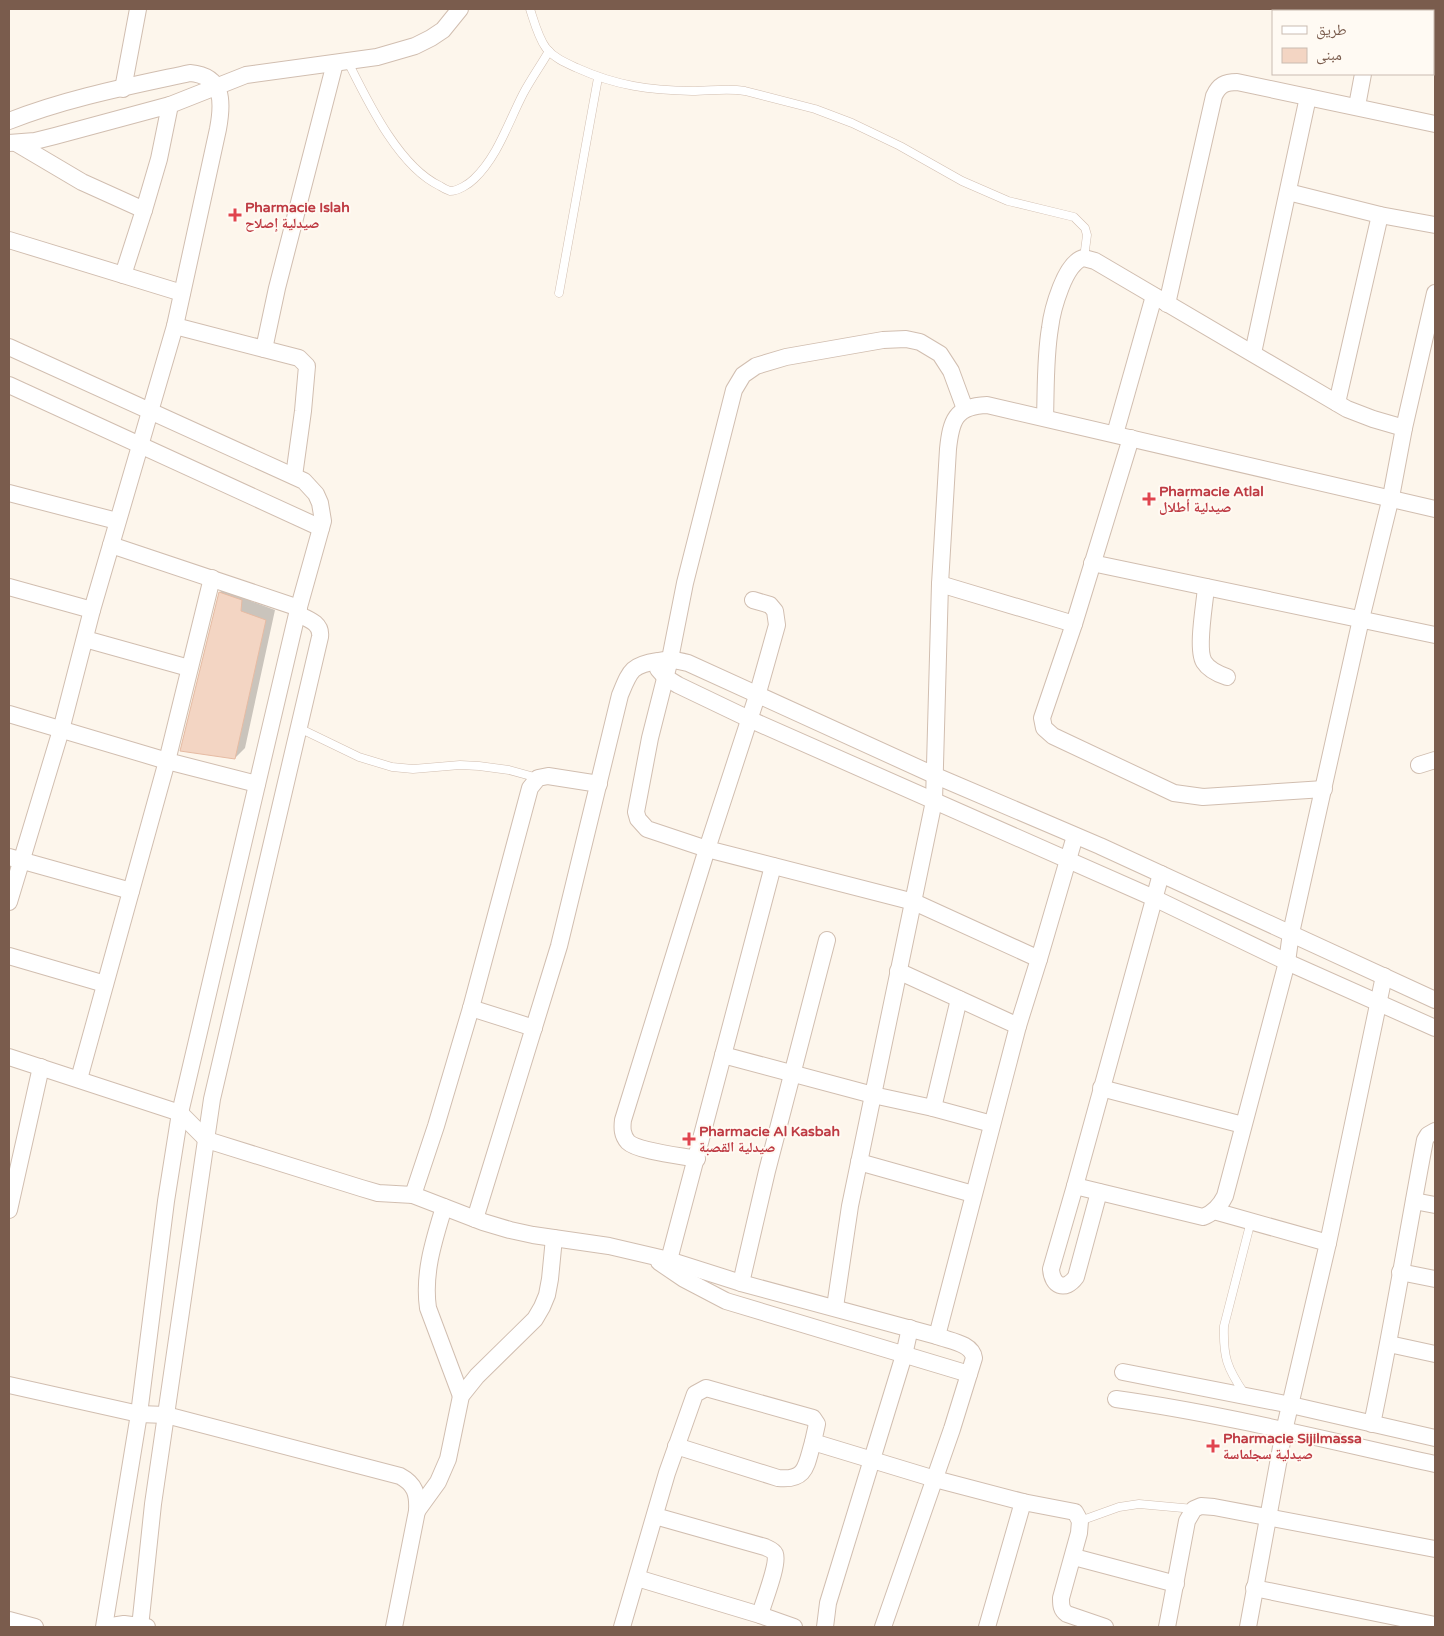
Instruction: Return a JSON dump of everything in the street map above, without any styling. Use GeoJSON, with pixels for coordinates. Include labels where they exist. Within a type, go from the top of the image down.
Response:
{"type":"FeatureCollection","features":[{"type":"Feature","properties":{"kind":"street"},"geometry":{"type":"LineString","coordinates":[[123,88],[138,9]]}},
{"type":"Feature","properties":{"kind":"street"},"geometry":{"type":"LineString","coordinates":[[12,143],[63,134],[170,105],[238,77],[377,57],[416,46],[443,30],[460,9]]}},
{"type":"Feature","properties":{"kind":"street"},"geometry":{"type":"LineString","coordinates":[[264,349],[277,288],[342,63]]}},
{"type":"Feature","properties":{"kind":"street"},"geometry":{"type":"LineString","coordinates":[[9,120],[123,88],[190,73],[205,76],[218,86],[220,96],[220,120],[175,326],[92,610],[61,730],[15,859],[9,902]]}},
{"type":"Feature","properties":{"kind":"street"},"geometry":{"type":"LineString","coordinates":[[1356,106],[1363,75]]}},
{"type":"Feature","properties":{"kind":"street"},"geometry":{"type":"LineString","coordinates":[[1324,789],[1203,797],[1187,796],[1163,788],[1052,736],[1044,728],[1042,718],[1074,624],[1092,563],[1123,436],[1217,88],[1223,84],[1237,82],[1435,124]]}},
{"type":"Feature","properties":{"kind":"street"},"geometry":{"type":"LineString","coordinates":[[1254,353],[1308,97]]}},
{"type":"Feature","properties":{"kind":"street"},"geometry":{"type":"LineString","coordinates":[[123,275],[159,159],[170,105]]}},
{"type":"Feature","properties":{"kind":"street"},"geometry":{"type":"LineString","coordinates":[[12,143],[82,182],[144,210]]}},
{"type":"Feature","properties":{"kind":"street"},"geometry":{"type":"LineString","coordinates":[[1288,192],[1380,215],[1435,225]]}},
{"type":"Feature","properties":{"kind":"street"},"geometry":{"type":"LineString","coordinates":[[1338,403],[1380,215]]}},
{"type":"Feature","properties":{"kind":"street"},"geometry":{"type":"LineString","coordinates":[[9,240],[182,293]]}},
{"type":"Feature","properties":{"kind":"street"},"geometry":{"type":"LineString","coordinates":[[1045,418],[1049,330],[1053,309],[1071,268],[1076,261],[1084,258],[1095,261],[1338,403],[1359,414],[1404,428]]}},
{"type":"Feature","properties":{"kind":"street"},"geometry":{"type":"LineString","coordinates":[[1075,1186],[1203,1217],[1219,1207],[1225,1196],[1287,962],[1291,933],[1361,619],[1391,497],[1404,428],[1432,319],[1435,293]]}},
{"type":"Feature","properties":{"kind":"street"},"geometry":{"type":"LineString","coordinates":[[175,326],[299,358],[307,366],[304,411],[294,476]]}},
{"type":"Feature","properties":{"kind":"street"},"geometry":{"type":"LineString","coordinates":[[965,409],[951,371],[940,354],[920,342],[882,340],[786,357],[756,366],[743,375],[734,390],[685,583],[636,812],[638,819],[647,829],[654,832],[773,866],[914,902],[1039,959]]}},
{"type":"Feature","properties":{"kind":"street"},"geometry":{"type":"LineString","coordinates":[[9,346],[294,476],[311,487],[316,494],[322,511],[321,528],[298,611],[180,1113],[166,1201],[139,1414],[104,1627],[124,1624],[143,1627],[145,1572],[212,1099],[321,631],[316,624],[298,611],[212,578],[111,545]]}},
{"type":"Feature","properties":{"kind":"street"},"geometry":{"type":"LineString","coordinates":[[9,385],[321,528]]}},
{"type":"Feature","properties":{"kind":"street"},"geometry":{"type":"LineString","coordinates":[[835,1307],[850,1206],[934,801],[940,584],[950,430],[955,418],[965,409],[975,405],[988,405],[1391,497],[1435,509]]}},
{"type":"Feature","properties":{"kind":"street"},"geometry":{"type":"LineString","coordinates":[[9,494],[117,522]]}},
{"type":"Feature","properties":{"kind":"street"},"geometry":{"type":"LineString","coordinates":[[1092,563],[1435,635]]}},
{"type":"Feature","properties":{"kind":"street"},"geometry":{"type":"LineString","coordinates":[[79,1079],[167,761],[212,578]]}},
{"type":"Feature","properties":{"kind":"street"},"geometry":{"type":"LineString","coordinates":[[940,584],[1074,624]]}},
{"type":"Feature","properties":{"kind":"street"},"geometry":{"type":"LineString","coordinates":[[9,587],[92,610]]}},
{"type":"Feature","properties":{"kind":"street"},"geometry":{"type":"LineString","coordinates":[[1206,587],[1200,652],[1204,663],[1214,672],[1227,677]]}},
{"type":"Feature","properties":{"kind":"street"},"geometry":{"type":"LineString","coordinates":[[697,1159],[640,1148],[628,1141],[622,1130],[623,1120],[707,848],[757,696],[777,625],[775,611],[770,605],[753,600]]}},
{"type":"Feature","properties":{"kind":"street"},"geometry":{"type":"LineString","coordinates":[[85,639],[189,668]]}},
{"type":"Feature","properties":{"kind":"street"},"geometry":{"type":"LineString","coordinates":[[475,1219],[559,946],[620,695],[626,680],[634,669],[639,665],[652,662],[670,659],[688,663],[936,776],[1161,874],[1435,1000]]}},
{"type":"Feature","properties":{"kind":"street"},"geometry":{"type":"LineString","coordinates":[[652,662],[665,676],[678,685],[749,719],[1154,898],[1287,962],[1435,1028]]}},
{"type":"Feature","properties":{"kind":"street"},"geometry":{"type":"LineString","coordinates":[[9,714],[167,761],[258,784]]}},
{"type":"Feature","properties":{"kind":"street"},"geometry":{"type":"LineString","coordinates":[[272,721],[299,728]]}},
{"type":"Feature","properties":{"kind":"street"},"geometry":{"type":"LineString","coordinates":[[1419,765],[1435,760]]}},
{"type":"Feature","properties":{"kind":"street"},"geometry":{"type":"LineString","coordinates":[[413,1195],[436,1126],[471,1008],[530,788],[538,778],[548,776],[598,784]]}},
{"type":"Feature","properties":{"kind":"street"},"geometry":{"type":"LineString","coordinates":[[937,1336],[1018,1026],[1075,836]]}},
{"type":"Feature","properties":{"kind":"street"},"geometry":{"type":"LineString","coordinates":[[15,859],[131,891]]}},
{"type":"Feature","properties":{"kind":"street"},"geometry":{"type":"LineString","coordinates":[[669,1260],[773,866]]}},
{"type":"Feature","properties":{"kind":"street"},"geometry":{"type":"LineString","coordinates":[[1099,1192],[1076,1277],[1067,1285],[1061,1285],[1055,1282],[1052,1277],[1051,1268],[1161,874]]}},
{"type":"Feature","properties":{"kind":"street"},"geometry":{"type":"LineString","coordinates":[[741,1282],[766,1171],[827,940]]}},
{"type":"Feature","properties":{"kind":"street"},"geometry":{"type":"LineString","coordinates":[[9,956],[105,984]]}},
{"type":"Feature","properties":{"kind":"street"},"geometry":{"type":"LineString","coordinates":[[898,971],[1018,1026]]}},
{"type":"Feature","properties":{"kind":"street"},"geometry":{"type":"LineString","coordinates":[[1248,1627],[1284,1431],[1328,1243],[1384,976]]}},
{"type":"Feature","properties":{"kind":"street"},"geometry":{"type":"LineString","coordinates":[[933,1108],[959,999]]}},
{"type":"Feature","properties":{"kind":"street"},"geometry":{"type":"LineString","coordinates":[[471,1008],[534,1028]]}},
{"type":"Feature","properties":{"kind":"street"},"geometry":{"type":"LineString","coordinates":[[723,1055],[992,1124]]}},
{"type":"Feature","properties":{"kind":"street"},"geometry":{"type":"LineString","coordinates":[[9,1057],[180,1113],[207,1140],[361,1188],[378,1192],[413,1195],[475,1219],[510,1230],[609,1246],[669,1260],[741,1282],[910,1328],[968,1347],[974,1358],[935,1479],[883,1627]]}},
{"type":"Feature","properties":{"kind":"street"},"geometry":{"type":"LineString","coordinates":[[9,1210],[40,1067]]}},
{"type":"Feature","properties":{"kind":"street"},"geometry":{"type":"LineString","coordinates":[[1101,1088],[1243,1125]]}},
{"type":"Feature","properties":{"kind":"street"},"geometry":{"type":"LineString","coordinates":[[1372,1424],[1389,1344],[1400,1272],[1425,1140],[1428,1135],[1435,1131]]}},
{"type":"Feature","properties":{"kind":"street"},"geometry":{"type":"LineString","coordinates":[[859,1162],[974,1194]]}},
{"type":"Feature","properties":{"kind":"street"},"geometry":{"type":"LineString","coordinates":[[1414,1201],[1435,1205]]}},
{"type":"Feature","properties":{"kind":"street"},"geometry":{"type":"LineString","coordinates":[[444,1207],[432,1249],[426,1293],[428,1308],[461,1396]]}},
{"type":"Feature","properties":{"kind":"street"},"geometry":{"type":"LineString","coordinates":[[1214,1211],[1328,1243]]}},
{"type":"Feature","properties":{"kind":"street"},"geometry":{"type":"LineString","coordinates":[[417,1511],[444,1471],[461,1396],[477,1376],[534,1319],[542,1307],[547,1295],[550,1279],[554,1238]]}},
{"type":"Feature","properties":{"kind":"street"},"geometry":{"type":"LineString","coordinates":[[650,1256],[684,1279],[726,1301],[969,1374]]}},
{"type":"Feature","properties":{"kind":"street"},"geometry":{"type":"LineString","coordinates":[[1400,1272],[1435,1279]]}},
{"type":"Feature","properties":{"kind":"street"},"geometry":{"type":"LineString","coordinates":[[825,1627],[828,1603],[904,1355],[910,1328]]}},
{"type":"Feature","properties":{"kind":"street"},"geometry":{"type":"LineString","coordinates":[[1389,1344],[1435,1354]]}},
{"type":"Feature","properties":{"kind":"street"},"geometry":{"type":"LineString","coordinates":[[1123,1372],[1290,1405],[1435,1438]]}},
{"type":"Feature","properties":{"kind":"street"},"geometry":{"type":"LineString","coordinates":[[9,1385],[139,1414],[166,1415],[400,1476],[407,1480],[416,1490],[418,1500],[394,1627]]}},
{"type":"Feature","properties":{"kind":"street"},"geometry":{"type":"LineString","coordinates":[[1179,1409],[1183,1385]]}},
{"type":"Feature","properties":{"kind":"street"},"geometry":{"type":"LineString","coordinates":[[622,1627],[676,1446],[695,1394],[706,1388],[813,1418],[817,1424],[804,1472],[798,1477],[787,1479],[778,1478],[676,1446]]}},
{"type":"Feature","properties":{"kind":"street"},"geometry":{"type":"LineString","coordinates":[[1116,1399],[1179,1409],[1435,1464]]}},
{"type":"Feature","properties":{"kind":"street"},"geometry":{"type":"LineString","coordinates":[[813,1442],[935,1479],[1023,1502],[1075,1512],[1080,1521],[1079,1532],[1074,1557],[1061,1598],[1063,1610],[1067,1614],[1105,1627]]}},
{"type":"Feature","properties":{"kind":"street"},"geometry":{"type":"LineString","coordinates":[[987,1627],[1023,1502]]}},
{"type":"Feature","properties":{"kind":"street"},"geometry":{"type":"LineString","coordinates":[[1167,1627],[1187,1521],[1194,1509],[1200,1506],[1268,1516],[1435,1549]]}},
{"type":"Feature","properties":{"kind":"street"},"geometry":{"type":"LineString","coordinates":[[655,1516],[765,1547],[773,1552],[775,1564],[760,1614]]}},
{"type":"Feature","properties":{"kind":"street"},"geometry":{"type":"LineString","coordinates":[[1074,1557],[1176,1584]]}},
{"type":"Feature","properties":{"kind":"street"},"geometry":{"type":"LineString","coordinates":[[637,1578],[760,1614],[794,1627]]}},
{"type":"Feature","properties":{"kind":"street"},"geometry":{"type":"LineString","coordinates":[[1254,1588],[1435,1624]]}},
{"type":"Feature","properties":{"kind":"street"},"geometry":{"type":"LineString","coordinates":[[9,1620],[35,1627]]}},
{"type":"Feature","properties":{"kind":"lane"},"geometry":{"type":"LineString","coordinates":[[530,9],[541,39],[549,52],[563,62],[598,78],[626,86],[642,88],[694,91],[745,90],[835,116],[900,146],[980,189],[1008,201],[1074,217],[1085,228],[1087,235],[1084,258]]}},
{"type":"Feature","properties":{"kind":"lane"},"geometry":{"type":"LineString","coordinates":[[342,63],[393,141],[419,172],[431,182],[449,191],[457,190],[473,180],[485,166],[503,138],[523,94],[549,52]]}},
{"type":"Feature","properties":{"kind":"lane"},"geometry":{"type":"LineString","coordinates":[[559,293],[598,78]]}},
{"type":"Feature","properties":{"kind":"lane"},"geometry":{"type":"LineString","coordinates":[[299,728],[359,757],[392,768],[479,766],[509,770],[538,778]]}},
{"type":"Feature","properties":{"kind":"lane"},"geometry":{"type":"LineString","coordinates":[[1246,1397],[1231,1374],[1225,1359],[1223,1344],[1224,1326],[1251,1221]]}},
{"type":"Feature","properties":{"kind":"lane"},"geometry":{"type":"LineString","coordinates":[[1080,1521],[1119,1507],[1140,1504],[1194,1509]]}},
{"type":"Feature","properties":{"kind":"building"},"geometry":{"type":"Polygon","coordinates":[[[219,592],[242,600],[241,611],[266,620],[235,759],[180,751],[219,592]]]}},
{"type":"Feature","properties":{"kind":"place","name":"Pharmacie Islah صيدلية إصلاح"},"geometry":{"type":"Point","coordinates":[235,215]}},
{"type":"Feature","properties":{"kind":"place","name":"Pharmacie Atlal صيدلية أطلال"},"geometry":{"type":"Point","coordinates":[1149,499]}},
{"type":"Feature","properties":{"kind":"place","name":"Pharmacie Al Kasbah صيدلية القصبة"},"geometry":{"type":"Point","coordinates":[689,1139]}},
{"type":"Feature","properties":{"kind":"place","name":"Pharmacie Sijilmassa صيدلية سجلماسة"},"geometry":{"type":"Point","coordinates":[1213,1446]}}]}
